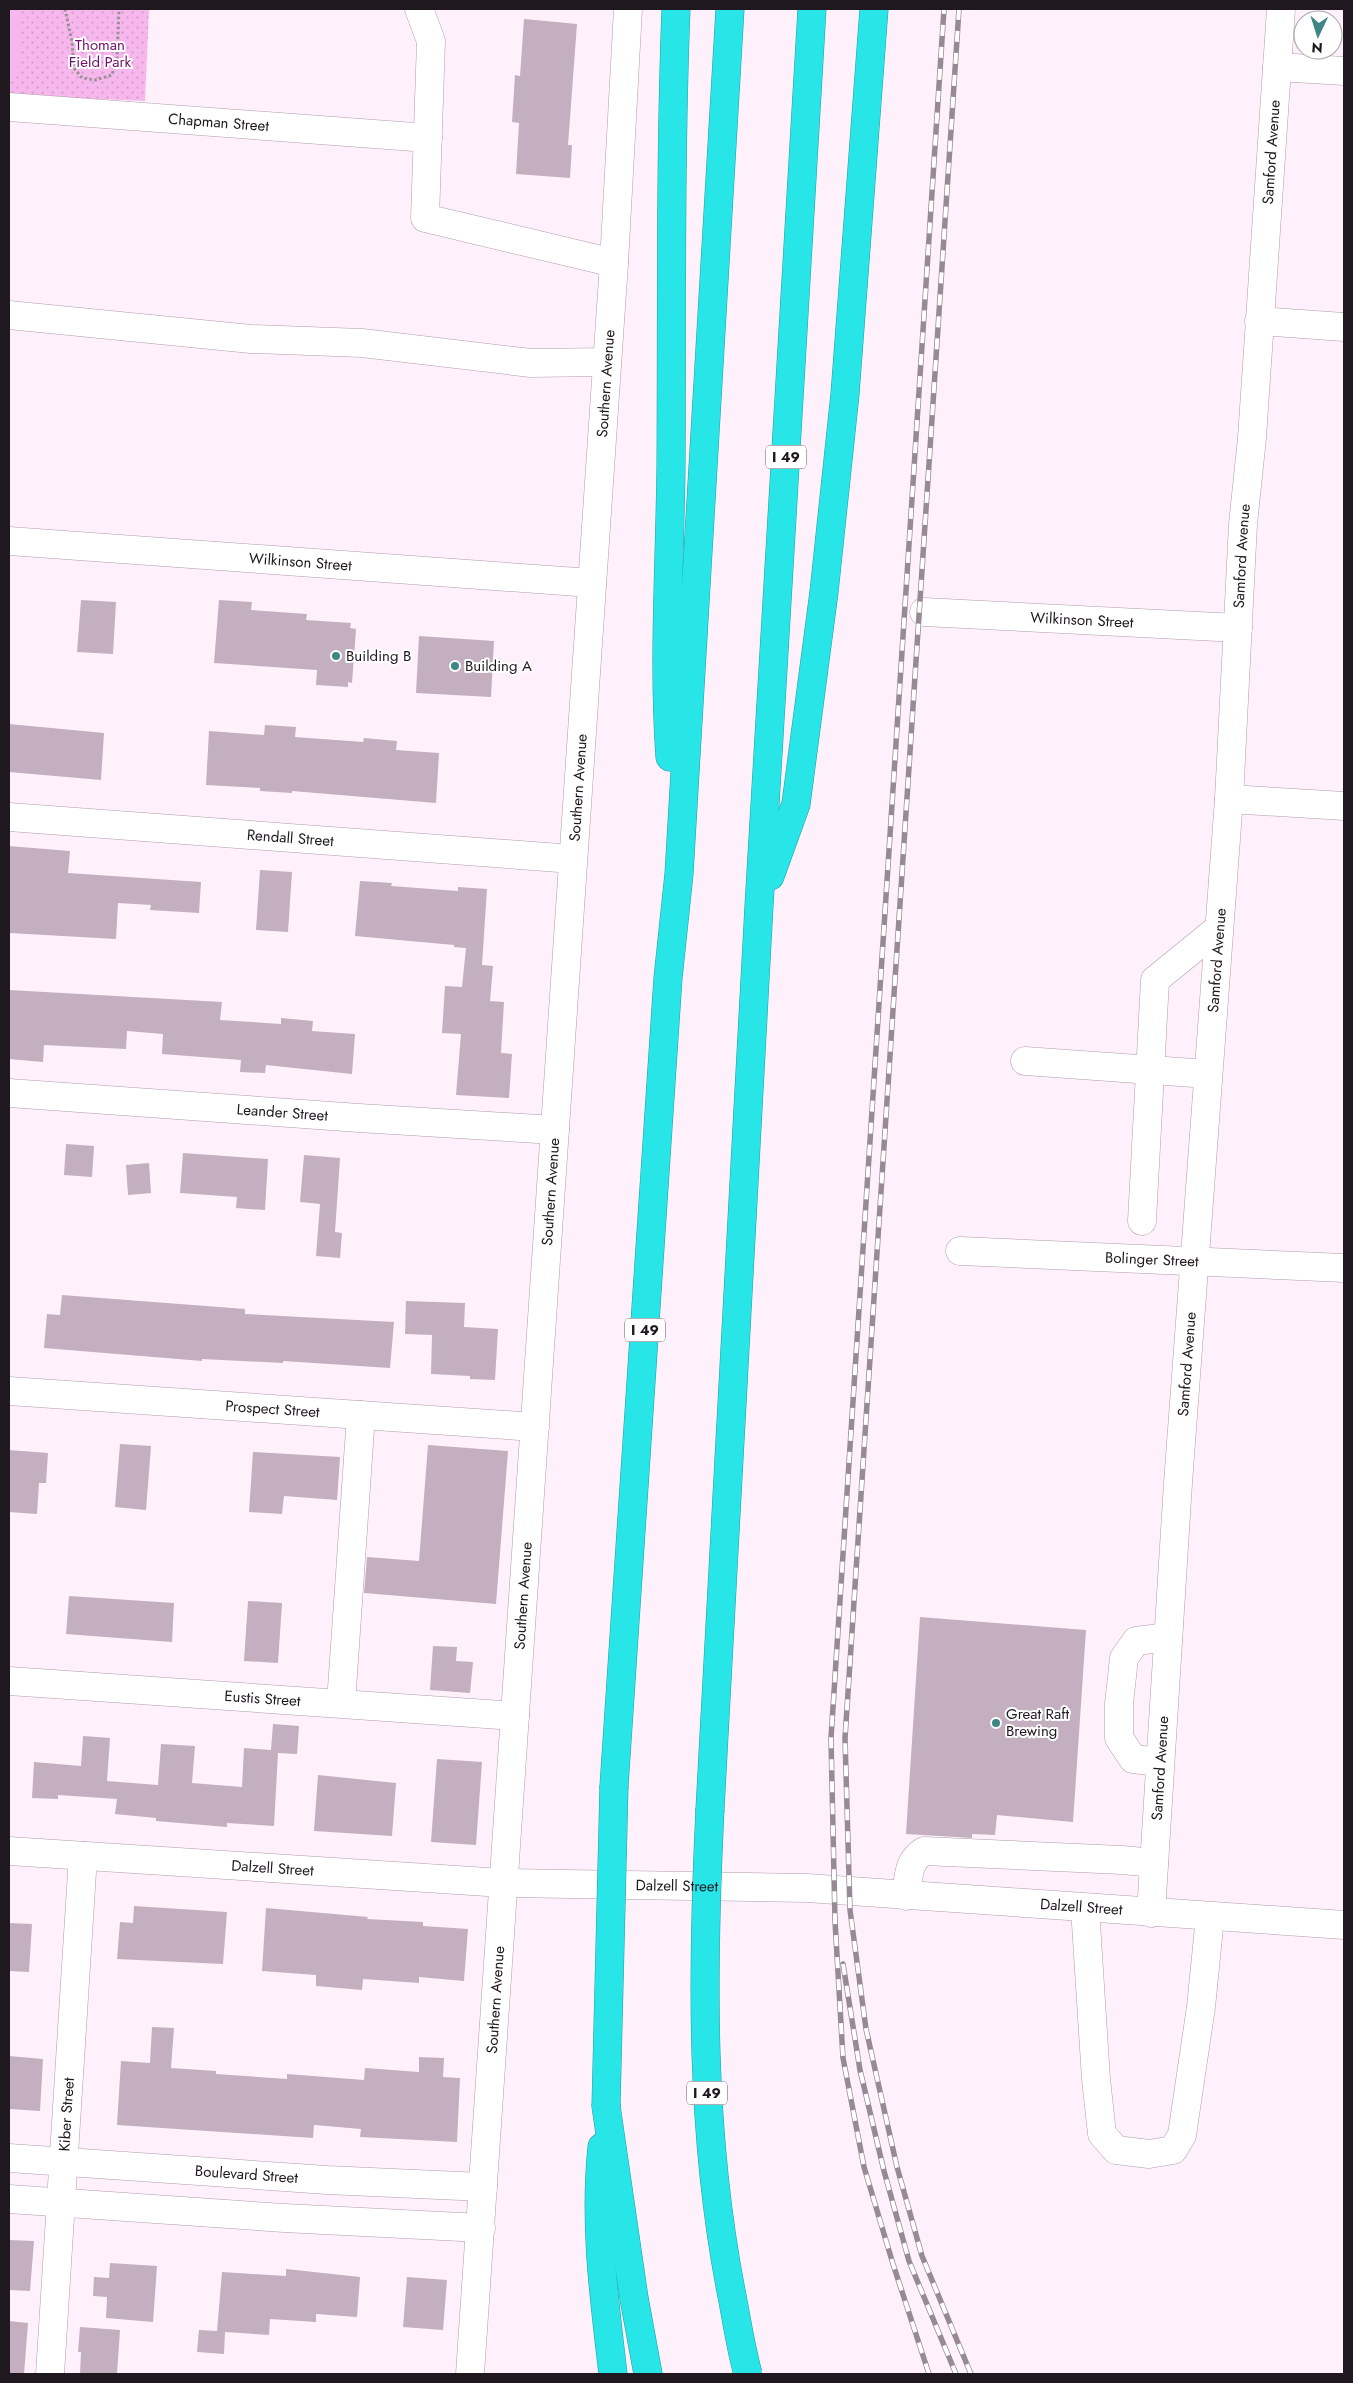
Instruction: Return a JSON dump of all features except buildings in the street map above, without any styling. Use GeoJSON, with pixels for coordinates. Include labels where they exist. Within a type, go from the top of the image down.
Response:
{"type":"FeatureCollection","features":[{"type":"Feature","properties":{"kind":"highway"},"geometry":{"type":"LineString","coordinates":[[676,9],[671,262],[670,555],[666,697],[679,874]]}},
{"type":"Feature","properties":{"kind":"highway","name":"I 49"},"geometry":{"type":"LineString","coordinates":[[606,2106],[614,1786],[668,978],[679,874],[694,581],[730,9]]}},
{"type":"Feature","properties":{"kind":"highway","name":"I 49"},"geometry":{"type":"LineString","coordinates":[[748,2374],[722,2244],[710,2132],[705,2060],[705,1919],[759,906],[812,9]]}},
{"type":"Feature","properties":{"kind":"highway"},"geometry":{"type":"LineString","coordinates":[[759,906],[796,804],[824,592],[845,394],[874,9]]}},
{"type":"Feature","properties":{"kind":"highway"},"geometry":{"type":"LineString","coordinates":[[606,2106],[598,2184],[597,2219],[600,2264],[613,2374]]}},
{"type":"Feature","properties":{"kind":"highway"},"geometry":{"type":"LineString","coordinates":[[606,2106],[634,2298],[648,2374]]}},
{"type":"Feature","properties":{"kind":"street"},"geometry":{"type":"LineString","coordinates":[[419,9],[431,40],[425,218],[614,263]]}},
{"type":"Feature","properties":{"kind":"street","name":"Southern Avenue"},"geometry":{"type":"LineString","coordinates":[[470,2374],[614,263],[628,9]]}},
{"type":"Feature","properties":{"kind":"street","name":"Samford Avenue"},"geometry":{"type":"LineString","coordinates":[[1151,1913],[1168,1637],[1229,799],[1238,628],[1281,9]]}},
{"type":"Feature","properties":{"kind":"street"},"geometry":{"type":"LineString","coordinates":[[1277,67],[1344,71]]}},
{"type":"Feature","properties":{"kind":"street","name":"Chapman Street"},"geometry":{"type":"LineString","coordinates":[[9,107],[428,138]]}},
{"type":"Feature","properties":{"kind":"street"},"geometry":{"type":"LineString","coordinates":[[9,315],[251,339],[362,343],[531,363],[607,362]]}},
{"type":"Feature","properties":{"kind":"street"},"geometry":{"type":"LineString","coordinates":[[1259,321],[1344,327]]}},
{"type":"Feature","properties":{"kind":"street","name":"Wilkinson Street"},"geometry":{"type":"LineString","coordinates":[[9,541],[592,583]]}},
{"type":"Feature","properties":{"kind":"street","name":"Wilkinson Street"},"geometry":{"type":"LineString","coordinates":[[924,612],[1238,628]]}},
{"type":"Feature","properties":{"kind":"street"},"geometry":{"type":"LineString","coordinates":[[1229,799],[1344,806]]}},
{"type":"Feature","properties":{"kind":"street","name":"Rendall Street"},"geometry":{"type":"LineString","coordinates":[[9,817],[573,859]]}},
{"type":"Feature","properties":{"kind":"street"},"geometry":{"type":"LineString","coordinates":[[1142,1221],[1155,980],[1219,928]]}},
{"type":"Feature","properties":{"kind":"street"},"geometry":{"type":"LineString","coordinates":[[1025,1061],[1208,1074]]}},
{"type":"Feature","properties":{"kind":"street","name":"Leander Street"},"geometry":{"type":"LineString","coordinates":[[9,1093],[555,1130]]}},
{"type":"Feature","properties":{"kind":"street","name":"Bolinger Street"},"geometry":{"type":"LineString","coordinates":[[960,1251],[1344,1268]]}},
{"type":"Feature","properties":{"kind":"street","name":"Prospect Street"},"geometry":{"type":"LineString","coordinates":[[9,1391],[535,1427]]}},
{"type":"Feature","properties":{"kind":"street"},"geometry":{"type":"LineString","coordinates":[[342,1703],[361,1415]]}},
{"type":"Feature","properties":{"kind":"street"},"geometry":{"type":"LineString","coordinates":[[1160,1762],[1133,1759],[1119,1738],[1119,1704],[1124,1658],[1136,1641],[1168,1637]]}},
{"type":"Feature","properties":{"kind":"street","name":"Eustis Street"},"geometry":{"type":"LineString","coordinates":[[9,1681],[515,1716]]}},
{"type":"Feature","properties":{"kind":"street","name":"Dalzell Street"},"geometry":{"type":"LineString","coordinates":[[9,1851],[503,1882],[807,1888],[1344,1925]]}},
{"type":"Feature","properties":{"kind":"street"},"geometry":{"type":"LineString","coordinates":[[906,1896],[909,1872],[914,1858],[924,1852],[1112,1859],[1154,1863]]}},
{"type":"Feature","properties":{"kind":"street","name":"Kiber Street"},"geometry":{"type":"LineString","coordinates":[[50,2374],[83,1856]]}},
{"type":"Feature","properties":{"kind":"street"},"geometry":{"type":"LineString","coordinates":[[1085,1908],[1096,2079],[1102,2134],[1116,2150],[1149,2154],[1173,2150],[1182,2135],[1201,2007],[1210,1916]]}},
{"type":"Feature","properties":{"kind":"street","name":"Boulevard Street"},"geometry":{"type":"LineString","coordinates":[[9,2158],[327,2180],[483,2188]]}},
{"type":"Feature","properties":{"kind":"street"},"geometry":{"type":"LineString","coordinates":[[9,2199],[284,2218],[481,2228]]}},
{"type":"Feature","properties":{"kind":"path"},"geometry":{"type":"LineString","coordinates":[[65,9],[72,42],[74,68],[82,78],[96,80],[112,75],[117,58],[119,9]]}},
{"type":"Feature","properties":{"kind":"green space","name":"Thoman Field Park"},"geometry":{"type":"Polygon","coordinates":[[[9,9],[149,9],[145,101],[9,95],[9,9]]]}},
{"type":"Feature","properties":{"kind":"green space"},"geometry":{"type":"Polygon","coordinates":[[[9,9],[21,9],[18,75],[9,74],[9,9]]]}},
{"type":"Feature","properties":{"kind":"railway"},"geometry":{"type":"LineString","coordinates":[[929,2374],[864,2167],[843,2058],[835,1921],[831,1738],[944,9]]}},
{"type":"Feature","properties":{"kind":"railway"},"geometry":{"type":"LineString","coordinates":[[959,9],[845,1738],[850,1910],[866,2029],[897,2167],[922,2256],[971,2374]]}},
{"type":"Feature","properties":{"kind":"railway"},"geometry":{"type":"LineString","coordinates":[[843,1964],[860,2070],[884,2171],[909,2261],[956,2374]]}},
{"type":"Feature","properties":{"kind":"place","name":"Building B"},"geometry":{"type":"Point","coordinates":[336,656]}},
{"type":"Feature","properties":{"kind":"place","name":"Building A"},"geometry":{"type":"Point","coordinates":[455,666]}},
{"type":"Feature","properties":{"kind":"place","name":"Great Raft Brewing"},"geometry":{"type":"Point","coordinates":[996,1723]}}]}
